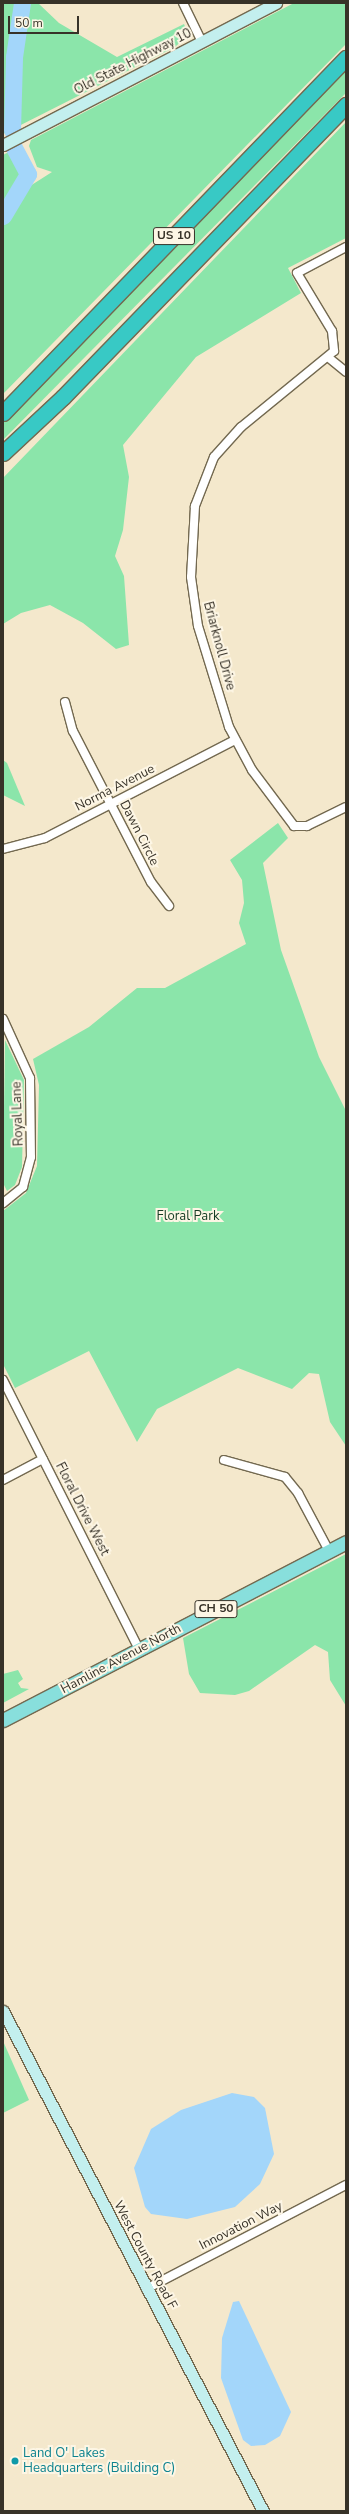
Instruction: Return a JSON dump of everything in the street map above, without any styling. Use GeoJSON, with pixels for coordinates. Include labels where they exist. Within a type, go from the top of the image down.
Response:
{"type":"FeatureCollection","features":[{"type":"Feature","properties":{"kind":"highway","name":"US 10"},"geometry":{"type":"LineString","coordinates":[[3,413],[346,58]]}},
{"type":"Feature","properties":{"kind":"highway","name":"US 10"},"geometry":{"type":"LineString","coordinates":[[3,453],[63,397],[346,105]]}},
{"type":"Feature","properties":{"kind":"main road","name":"Hamline Avenue North"},"geometry":{"type":"LineString","coordinates":[[3,1720],[346,1542]]}},
{"type":"Feature","properties":{"kind":"street"},"geometry":{"type":"LineString","coordinates":[[182,3],[202,42]]}},
{"type":"Feature","properties":{"kind":"street","name":"Old State Highway 10"},"geometry":{"type":"LineString","coordinates":[[3,144],[276,3]]}},
{"type":"Feature","properties":{"kind":"street"},"geometry":{"type":"LineString","coordinates":[[346,247],[297,273],[332,331],[334,351],[329,358],[346,372]]}},
{"type":"Feature","properties":{"kind":"street","name":"Briarknoll Drive"},"geometry":{"type":"LineString","coordinates":[[329,358],[224,442],[198,492],[192,532],[194,600],[198,626],[235,740],[282,815],[301,828],[346,806]]}},
{"type":"Feature","properties":{"kind":"street","name":"Dawn Circle"},"geometry":{"type":"LineString","coordinates":[[65,702],[73,731],[151,882],[169,906]]}},
{"type":"Feature","properties":{"kind":"street","name":"Norma Avenue"},"geometry":{"type":"LineString","coordinates":[[3,849],[45,838],[235,740]]}},
{"type":"Feature","properties":{"kind":"street","name":"Royal Lane"},"geometry":{"type":"LineString","coordinates":[[3,1019],[30,1078],[31,1157],[23,1187],[3,1203]]}},
{"type":"Feature","properties":{"kind":"street","name":"Floral Drive West"},"geometry":{"type":"LineString","coordinates":[[3,1380],[140,1649]]}},
{"type":"Feature","properties":{"kind":"street"},"geometry":{"type":"LineString","coordinates":[[3,1480],[43,1459]]}},
{"type":"Feature","properties":{"kind":"street"},"geometry":{"type":"LineString","coordinates":[[224,1460],[285,1477],[298,1493],[329,1551]]}},
{"type":"Feature","properties":{"kind":"street","name":"West County Road F"},"geometry":{"type":"LineString","coordinates":[[3,2011],[146,2289],[263,2511]]}},
{"type":"Feature","properties":{"kind":"street","name":"Innovation Way"},"geometry":{"type":"LineString","coordinates":[[146,2289],[346,2185]]}},
{"type":"Feature","properties":{"kind":"green space"},"geometry":{"type":"Polygon","coordinates":[[[3,3],[38,3],[59,23],[117,57],[184,24],[188,35],[175,47],[3,134],[3,3]]]}},
{"type":"Feature","properties":{"kind":"green space"},"geometry":{"type":"Polygon","coordinates":[[[294,3],[346,3],[346,44],[3,394],[3,155],[18,147],[22,150],[28,165],[22,177],[30,186],[52,172],[37,167],[29,146],[31,140],[294,3]]]}},
{"type":"Feature","properties":{"kind":"green space"},"geometry":{"type":"Polygon","coordinates":[[[346,70],[346,93],[3,440],[3,420],[346,70]]]}},
{"type":"Feature","properties":{"kind":"green space"},"geometry":{"type":"Polygon","coordinates":[[[346,122],[346,238],[288,268],[301,293],[196,357],[123,445],[129,477],[123,530],[115,556],[124,576],[129,645],[116,649],[83,623],[50,605],[21,613],[3,624],[3,478],[346,122]]]}},
{"type":"Feature","properties":{"kind":"green space"},"geometry":{"type":"Polygon","coordinates":[[[3,760],[7,763],[25,806],[3,795],[3,760]]]}},
{"type":"Feature","properties":{"kind":"green space","name":"Floral Park"},"geometry":{"type":"Polygon","coordinates":[[[278,823],[288,838],[263,863],[281,950],[319,1057],[346,1111],[346,1446],[330,1422],[319,1374],[309,1373],[292,1389],[238,1368],[157,1409],[137,1442],[89,1351],[15,1388],[3,1364],[3,1211],[26,1193],[37,1166],[39,1085],[33,1059],[89,1027],[137,988],[165,988],[246,944],[239,923],[244,903],[242,880],[230,860],[278,823]]]}},
{"type":"Feature","properties":{"kind":"green space"},"geometry":{"type":"Polygon","coordinates":[[[5,1040],[24,1080],[22,1167],[15,1185],[7,1191],[3,1183],[5,1040]]]}},
{"type":"Feature","properties":{"kind":"green space"},"geometry":{"type":"Polygon","coordinates":[[[346,1554],[346,1706],[330,1680],[328,1652],[315,1645],[249,1691],[235,1695],[200,1693],[189,1674],[183,1638],[346,1554]]]}},
{"type":"Feature","properties":{"kind":"green space"},"geometry":{"type":"Polygon","coordinates":[[[18,1670],[23,1679],[18,1683],[21,1688],[29,1689],[3,1703],[3,1674],[18,1670]]]}},
{"type":"Feature","properties":{"kind":"green space"},"geometry":{"type":"Polygon","coordinates":[[[3,2041],[29,2100],[3,2113],[3,2041]]]}},
{"type":"Feature","properties":{"kind":"water"},"geometry":{"type":"Polygon","coordinates":[[[232,2093],[254,2097],[265,2108],[274,2154],[260,2184],[235,2207],[187,2219],[151,2214],[145,2207],[134,2168],[151,2129],[181,2110],[232,2093]]]}},
{"type":"Feature","properties":{"kind":"water"},"geometry":{"type":"Polygon","coordinates":[[[239,2301],[291,2412],[280,2436],[265,2445],[251,2446],[243,2440],[221,2378],[222,2338],[233,2302],[239,2301]]]}},
{"type":"Feature","properties":{"kind":"waterway"},"geometry":{"type":"LineString","coordinates":[[12,130],[14,57],[22,3]]}},
{"type":"Feature","properties":{"kind":"waterway"},"geometry":{"type":"LineString","coordinates":[[3,216],[28,174],[14,148]]}},
{"type":"Feature","properties":{"kind":"place","name":"Land O' Lakes Headquarters (Building C)"},"geometry":{"type":"Point","coordinates":[15,2461]}}]}
